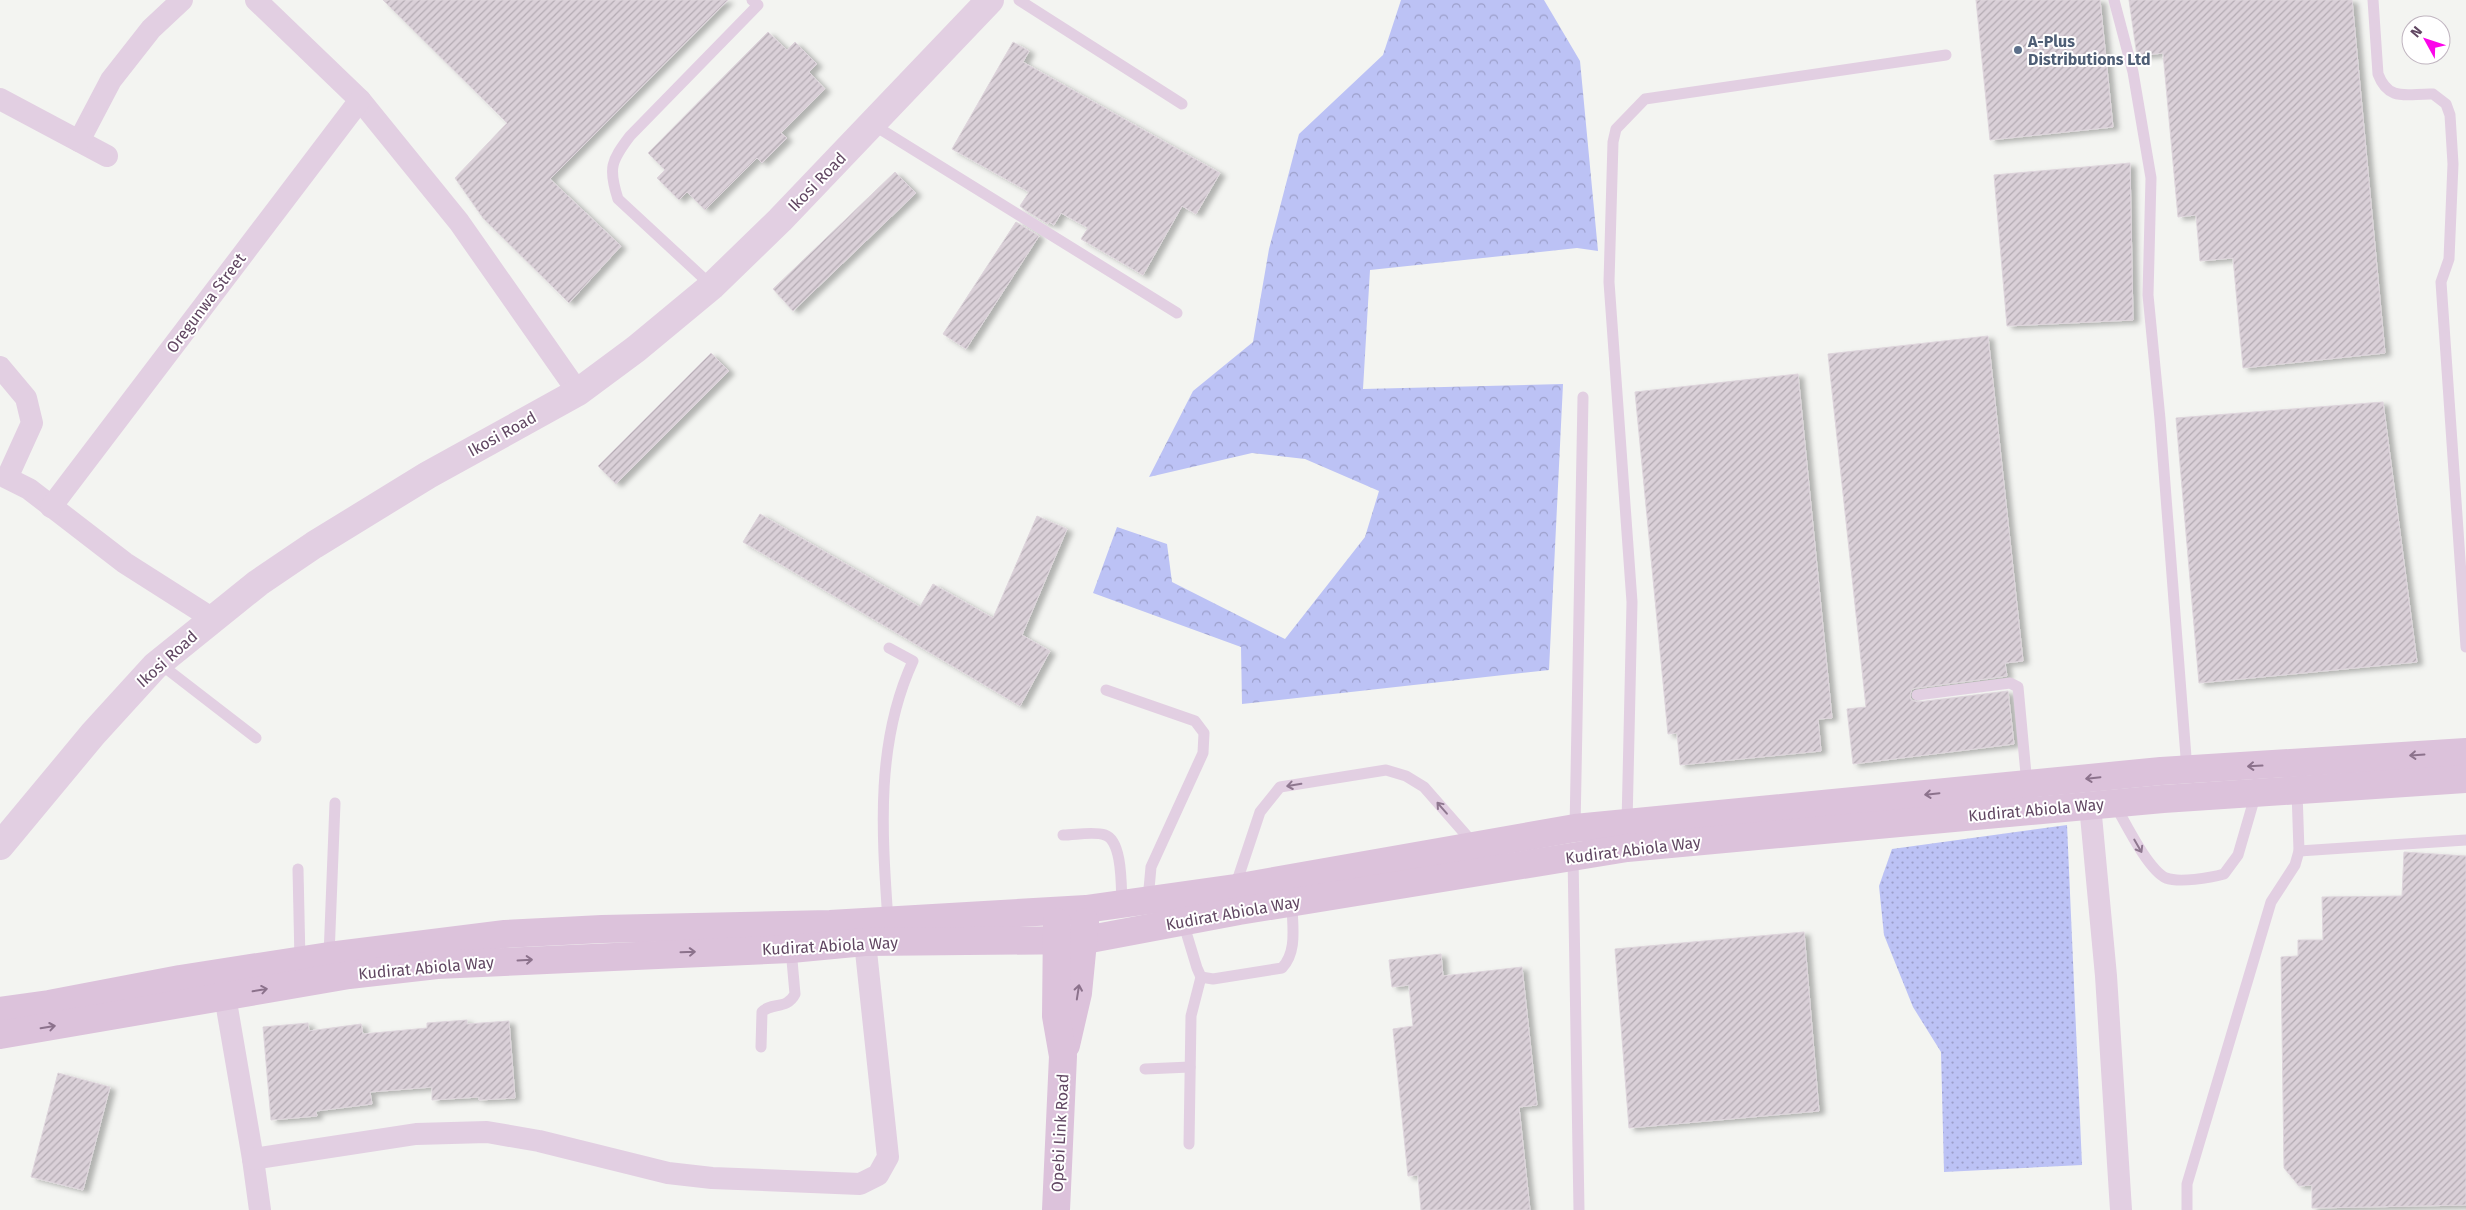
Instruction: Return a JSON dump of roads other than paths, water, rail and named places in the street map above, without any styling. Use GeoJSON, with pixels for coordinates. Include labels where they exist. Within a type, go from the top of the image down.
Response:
{"type":"FeatureCollection","features":[{"type":"Feature","properties":{"kind":"main road","name":"Kudirat Abiola Way"},"geometry":{"type":"LineString","coordinates":[[0,1035],[349,975],[437,965],[792,949],[865,942],[1085,940],[1292,903],[1574,843],[2027,785],[2187,770],[2466,752]]}},
{"type":"Feature","properties":{"kind":"main road","name":"Kudirat Abiola Way"},"geometry":{"type":"LineString","coordinates":[[1627,836],[2466,779]]}},
{"type":"Feature","properties":{"kind":"main road","name":"Kudirat Abiola Way"},"geometry":{"type":"LineString","coordinates":[[0,1010],[49,1004],[180,979],[300,960],[505,934],[888,920],[1086,910],[1234,888],[1474,844],[1574,843]]}},
{"type":"Feature","properties":{"kind":"main road","name":"Opebi Link Road"},"geometry":{"type":"LineString","coordinates":[[1056,1210],[1063,1056],[1078,993],[1085,940],[1086,910]]}},
{"type":"Feature","properties":{"kind":"main road","name":"Opebi Link Road"},"geometry":{"type":"LineString","coordinates":[[1058,911],[1055,940],[1056,1016],[1063,1056]]}},
{"type":"Feature","properties":{"kind":"street"},"geometry":{"type":"LineString","coordinates":[[79,141],[112,80],[151,29],[182,0]]}},
{"type":"Feature","properties":{"kind":"street"},"geometry":{"type":"LineString","coordinates":[[256,0],[360,100],[459,222],[578,392]]}},
{"type":"Feature","properties":{"kind":"street","name":"Ikosi Road"},"geometry":{"type":"LineString","coordinates":[[0,846],[93,734],[159,663],[258,583],[314,545],[428,475],[578,392],[636,349],[712,286],[780,220],[990,0]]}},
{"type":"Feature","properties":{"kind":"street"},"geometry":{"type":"LineString","coordinates":[[0,99],[107,156]]}},
{"type":"Feature","properties":{"kind":"street","name":"Oregunwa Street"},"geometry":{"type":"LineString","coordinates":[[51,507],[360,100]]}},
{"type":"Feature","properties":{"kind":"street"},"geometry":{"type":"LineString","coordinates":[[0,367],[26,398],[32,423],[4,487],[29,490],[124,563],[213,619]]}},
{"type":"Feature","properties":{"kind":"street"},"geometry":{"type":"LineString","coordinates":[[2102,804],[2106,976],[2121,1210]]}},
{"type":"Feature","properties":{"kind":"street"},"geometry":{"type":"LineString","coordinates":[[254,1159],[416,1134],[486,1132],[539,1140],[668,1173],[758,1181],[860,1184],[878,1175],[888,1157],[865,942]]}},
{"type":"Feature","properties":{"kind":"street"},"geometry":{"type":"LineString","coordinates":[[225,996],[254,1159],[260,1210]]}},
{"type":"Feature","properties":{"kind":"lane"},"geometry":{"type":"LineString","coordinates":[[712,286],[618,199],[612,179],[614,156],[630,136],[758,5],[752,0]]}},
{"type":"Feature","properties":{"kind":"lane"},"geometry":{"type":"LineString","coordinates":[[1020,0],[1182,104]]}},
{"type":"Feature","properties":{"kind":"lane"},"geometry":{"type":"LineString","coordinates":[[2114,0],[2133,72],[2151,178],[2148,295],[2160,419],[2187,770]]}},
{"type":"Feature","properties":{"kind":"lane"},"geometry":{"type":"LineString","coordinates":[[2373,0],[2378,74],[2382,84],[2399,96],[2433,94],[2446,104],[2450,115],[2453,164],[2449,259],[2441,282],[2466,647]]}},
{"type":"Feature","properties":{"kind":"lane"},"geometry":{"type":"LineString","coordinates":[[1627,836],[1632,602],[1609,282],[1613,142],[1616,129],[1645,98],[1946,55]]}},
{"type":"Feature","properties":{"kind":"lane"},"geometry":{"type":"LineString","coordinates":[[872,124],[1177,313]]}},
{"type":"Feature","properties":{"kind":"lane"},"geometry":{"type":"LineString","coordinates":[[1579,1210],[1574,843],[1584,396]]}},
{"type":"Feature","properties":{"kind":"lane"},"geometry":{"type":"LineString","coordinates":[[888,920],[884,859],[883,774],[896,707],[913,661],[889,648]]}},
{"type":"Feature","properties":{"kind":"lane"},"geometry":{"type":"LineString","coordinates":[[159,663],[256,738]]}},
{"type":"Feature","properties":{"kind":"lane"},"geometry":{"type":"LineString","coordinates":[[1917,695],[2010,683],[2015,684],[2018,688],[2027,785]]}},
{"type":"Feature","properties":{"kind":"lane"},"geometry":{"type":"LineString","coordinates":[[1106,690],[1195,721],[1204,733],[1203,753],[1135,902]]}},
{"type":"Feature","properties":{"kind":"lane"},"geometry":{"type":"LineString","coordinates":[[1234,888],[1260,812],[1280,787],[1386,770],[1406,776],[1424,787],[1474,844]]}},
{"type":"Feature","properties":{"kind":"lane"},"geometry":{"type":"LineString","coordinates":[[2187,1210],[2187,1184],[2271,902],[2295,865],[2299,851],[2297,791]]}},
{"type":"Feature","properties":{"kind":"lane"},"geometry":{"type":"LineString","coordinates":[[2102,804],[2166,878],[2203,879],[2224,874],[2238,855],[2256,794]]}},
{"type":"Feature","properties":{"kind":"lane"},"geometry":{"type":"LineString","coordinates":[[329,956],[335,804]]}},
{"type":"Feature","properties":{"kind":"lane"},"geometry":{"type":"LineString","coordinates":[[1063,835],[1104,834],[1114,841],[1135,902]]}},
{"type":"Feature","properties":{"kind":"lane"},"geometry":{"type":"LineString","coordinates":[[2299,851],[2466,840]]}},
{"type":"Feature","properties":{"kind":"lane"},"geometry":{"type":"LineString","coordinates":[[298,869],[300,960]]}},
{"type":"Feature","properties":{"kind":"lane"},"geometry":{"type":"LineString","coordinates":[[1183,922],[1197,968],[1202,976],[1213,979],[1282,968],[1289,961],[1293,952],[1292,903]]}},
{"type":"Feature","properties":{"kind":"lane"},"geometry":{"type":"LineString","coordinates":[[761,1048],[762,1012],[765,1008],[787,1003],[795,994],[792,949]]}},
{"type":"Feature","properties":{"kind":"lane"},"geometry":{"type":"LineString","coordinates":[[1189,1144],[1191,1016],[1202,976]]}},
{"type":"Feature","properties":{"kind":"lane"},"geometry":{"type":"LineString","coordinates":[[1145,1069],[1190,1067]]}},
{"type":"Feature","properties":{"kind":"place","name":"A-Plus Distributions Ltd"},"geometry":{"type":"Point","coordinates":[2018,50]}}]}
